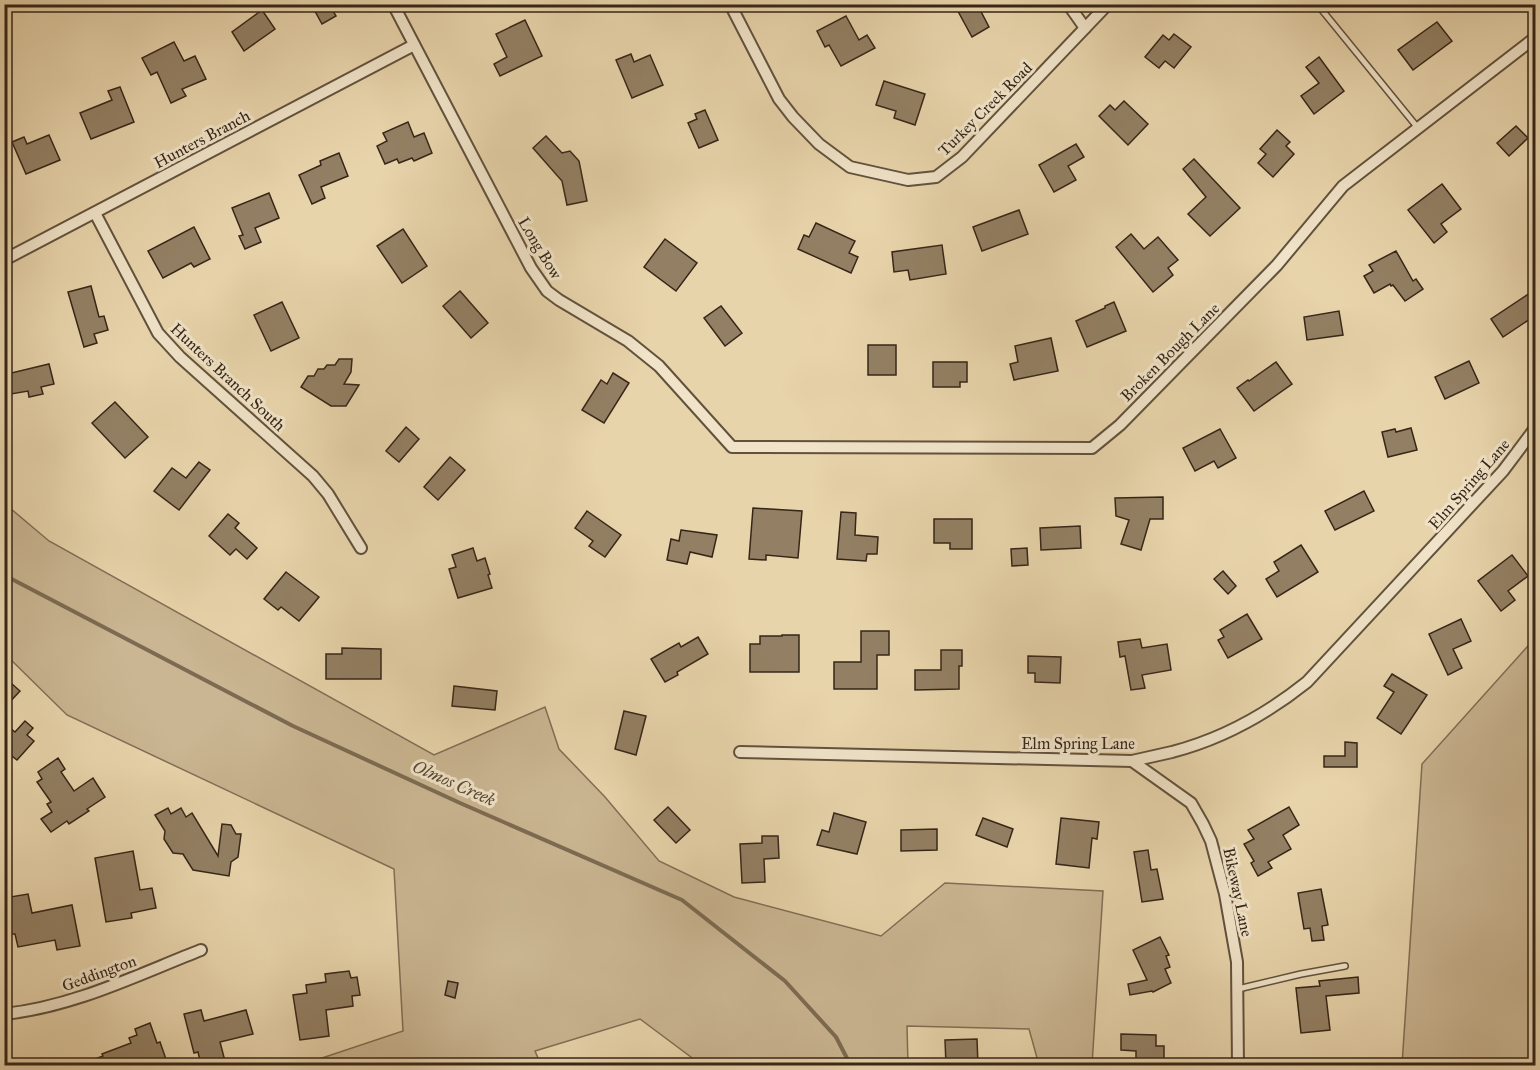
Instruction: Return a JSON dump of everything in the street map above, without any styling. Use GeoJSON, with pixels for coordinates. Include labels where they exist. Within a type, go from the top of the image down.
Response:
{"type":"FeatureCollection","features":[{"type":"Feature","properties":{"kind":"street","name":"Long Bow"},"geometry":{"type":"LineString","coordinates":[[393,4],[531,268],[547,291],[628,341],[658,366],[732,447]]}},
{"type":"Feature","properties":{"kind":"street","name":"Turkey Creek Road"},"geometry":{"type":"LineString","coordinates":[[730,4],[779,99],[813,138],[850,167],[908,180],[936,177],[962,158],[1108,4]]}},
{"type":"Feature","properties":{"kind":"street"},"geometry":{"type":"LineString","coordinates":[[1068,4],[1085,28]]}},
{"type":"Feature","properties":{"kind":"street","name":"Broken Bough Lane"},"geometry":{"type":"LineString","coordinates":[[732,447],[1092,448],[1120,425],[1277,265],[1343,186],[1536,36]]}},
{"type":"Feature","properties":{"kind":"street","name":"Hunters Branch"},"geometry":{"type":"LineString","coordinates":[[4,260],[414,45]]}},
{"type":"Feature","properties":{"kind":"street","name":"Hunters Branch South"},"geometry":{"type":"LineString","coordinates":[[95,213],[158,333],[165,342],[313,477],[328,494],[361,548]]}},
{"type":"Feature","properties":{"kind":"street","name":"Elm Spring Lane"},"geometry":{"type":"LineString","coordinates":[[740,752],[1132,761],[1174,752],[1230,731],[1257,718],[1306,682],[1503,471],[1536,427]]}},
{"type":"Feature","properties":{"kind":"street","name":"Bikeway Lane"},"geometry":{"type":"LineString","coordinates":[[1132,761],[1191,803],[1203,824],[1215,855],[1225,894],[1237,962],[1238,1065]]}},
{"type":"Feature","properties":{"kind":"street","name":"Geddington"},"geometry":{"type":"LineString","coordinates":[[4,1014],[39,1010],[86,996],[201,950]]}},
{"type":"Feature","properties":{"kind":"lane"},"geometry":{"type":"LineString","coordinates":[[1317,4],[1418,128]]}},
{"type":"Feature","properties":{"kind":"lane"},"geometry":{"type":"LineString","coordinates":[[1238,989],[1345,966]]}},
{"type":"Feature","properties":{"kind":"shaded area"},"geometry":{"type":"Polygon","coordinates":[[[4,503],[49,541],[434,755],[545,707],[559,749],[605,797],[659,861],[734,897],[881,936],[945,883],[1103,891],[1092,1065],[1039,1065],[1029,1029],[907,1026],[908,1065],[733,1065],[695,1060],[640,1019],[535,1051],[541,1065],[301,1065],[403,1031],[394,869],[67,715],[5,654],[4,503]]]}},
{"type":"Feature","properties":{"kind":"shaded area"},"geometry":{"type":"Polygon","coordinates":[[[1535,638],[1535,1065],[1402,1065],[1422,764],[1535,638]]]}},
{"type":"Feature","properties":{"kind":"building"},"geometry":{"type":"Polygon","coordinates":[[[311,4],[329,4],[336,16],[322,24],[311,4]]]}},
{"type":"Feature","properties":{"kind":"building"},"geometry":{"type":"Polygon","coordinates":[[[954,4],[977,4],[989,27],[972,37],[954,4]]]}},
{"type":"Feature","properties":{"kind":"building"},"geometry":{"type":"Polygon","coordinates":[[[262,10],[275,29],[244,51],[232,32],[262,10]]]}},
{"type":"Feature","properties":{"kind":"building"},"geometry":{"type":"Polygon","coordinates":[[[846,16],[859,40],[867,35],[875,48],[841,66],[829,45],[825,47],[817,31],[846,16]]]}},
{"type":"Feature","properties":{"kind":"building"},"geometry":{"type":"Polygon","coordinates":[[[525,20],[542,56],[500,76],[494,64],[507,57],[496,34],[525,20]]]}},
{"type":"Feature","properties":{"kind":"building"},"geometry":{"type":"Polygon","coordinates":[[[1437,22],[1452,41],[1413,70],[1398,50],[1437,22]]]}},
{"type":"Feature","properties":{"kind":"building"},"geometry":{"type":"Polygon","coordinates":[[[1174,34],[1191,47],[1174,68],[1165,61],[1159,68],[1145,57],[1163,35],[1169,40],[1174,34]]]}},
{"type":"Feature","properties":{"kind":"building"},"geometry":{"type":"Polygon","coordinates":[[[174,42],[184,61],[195,56],[206,79],[182,89],[186,96],[171,103],[157,72],[151,75],[142,58],[174,42]]]}},
{"type":"Feature","properties":{"kind":"building"},"geometry":{"type":"Polygon","coordinates":[[[631,54],[634,62],[650,55],[663,85],[632,98],[616,60],[631,54]]]}},
{"type":"Feature","properties":{"kind":"building"},"geometry":{"type":"Polygon","coordinates":[[[1319,57],[1344,91],[1314,114],[1301,96],[1319,83],[1306,67],[1319,57]]]}},
{"type":"Feature","properties":{"kind":"building"},"geometry":{"type":"Polygon","coordinates":[[[884,81],[925,94],[915,125],[894,118],[896,111],[876,105],[884,81]]]}},
{"type":"Feature","properties":{"kind":"building"},"geometry":{"type":"Polygon","coordinates":[[[120,87],[134,122],[91,139],[80,113],[112,100],[108,91],[120,87]]]}},
{"type":"Feature","properties":{"kind":"building"},"geometry":{"type":"Polygon","coordinates":[[[1124,101],[1148,124],[1128,145],[1099,116],[1110,105],[1115,110],[1124,101]]]}},
{"type":"Feature","properties":{"kind":"building"},"geometry":{"type":"Polygon","coordinates":[[[705,110],[718,140],[699,148],[688,123],[697,119],[695,114],[705,110]]]}},
{"type":"Feature","properties":{"kind":"building"},"geometry":{"type":"Polygon","coordinates":[[[408,122],[414,137],[424,133],[432,153],[414,161],[412,158],[399,163],[397,159],[385,164],[377,146],[387,141],[383,133],[408,122]]]}},
{"type":"Feature","properties":{"kind":"building"},"geometry":{"type":"Polygon","coordinates":[[[1516,126],[1528,138],[1509,156],[1497,143],[1516,126]]]}},
{"type":"Feature","properties":{"kind":"building"},"geometry":{"type":"Polygon","coordinates":[[[1277,130],[1290,142],[1286,146],[1294,154],[1273,177],[1258,163],[1266,154],[1260,149],[1277,130]]]}},
{"type":"Feature","properties":{"kind":"building"},"geometry":{"type":"Polygon","coordinates":[[[49,135],[60,160],[26,174],[12,142],[24,137],[27,144],[49,135]]]}},
{"type":"Feature","properties":{"kind":"building"},"geometry":{"type":"Polygon","coordinates":[[[546,136],[562,153],[570,151],[579,161],[587,201],[567,205],[562,181],[533,148],[546,136]]]}},
{"type":"Feature","properties":{"kind":"building"},"geometry":{"type":"Polygon","coordinates":[[[1076,144],[1084,157],[1068,166],[1076,180],[1054,192],[1039,165],[1076,144]]]}},
{"type":"Feature","properties":{"kind":"building"},"geometry":{"type":"Polygon","coordinates":[[[339,153],[348,176],[321,187],[325,198],[312,204],[299,175],[321,165],[320,161],[339,153]]]}},
{"type":"Feature","properties":{"kind":"building"},"geometry":{"type":"Polygon","coordinates":[[[1194,159],[1240,208],[1210,236],[1188,214],[1206,197],[1183,169],[1194,159]]]}},
{"type":"Feature","properties":{"kind":"building"},"geometry":{"type":"Polygon","coordinates":[[[1442,184],[1461,209],[1441,224],[1447,232],[1434,243],[1408,210],[1442,184]]]}},
{"type":"Feature","properties":{"kind":"building"},"geometry":{"type":"Polygon","coordinates":[[[269,193],[279,218],[255,228],[261,242],[245,249],[239,236],[243,235],[232,208],[269,193]]]}},
{"type":"Feature","properties":{"kind":"building"},"geometry":{"type":"Polygon","coordinates":[[[1019,210],[1028,234],[982,251],[973,227],[1019,210]]]}},
{"type":"Feature","properties":{"kind":"building"},"geometry":{"type":"Polygon","coordinates":[[[816,223],[855,241],[849,253],[858,257],[851,273],[798,249],[804,235],[809,237],[816,223]]]}},
{"type":"Feature","properties":{"kind":"building"},"geometry":{"type":"Polygon","coordinates":[[[194,227],[210,259],[194,267],[191,263],[163,278],[148,251],[194,227]]]}},
{"type":"Feature","properties":{"kind":"building"},"geometry":{"type":"Polygon","coordinates":[[[403,229],[427,266],[402,283],[377,246],[403,229]]]}},
{"type":"Feature","properties":{"kind":"building"},"geometry":{"type":"Polygon","coordinates":[[[1131,234],[1144,249],[1158,237],[1178,260],[1168,268],[1173,275],[1153,292],[1116,247],[1131,234]]]}},
{"type":"Feature","properties":{"kind":"building"},"geometry":{"type":"Polygon","coordinates":[[[665,239],[697,263],[676,291],[644,267],[665,239]]]}},
{"type":"Feature","properties":{"kind":"building"},"geometry":{"type":"Polygon","coordinates":[[[942,245],[946,274],[910,280],[908,270],[894,272],[892,252],[942,245]]]}},
{"type":"Feature","properties":{"kind":"building"},"geometry":{"type":"Polygon","coordinates":[[[1396,251],[1413,281],[1416,279],[1423,289],[1405,301],[1390,284],[1374,293],[1364,276],[1373,271],[1369,265],[1396,251]]]}},
{"type":"Feature","properties":{"kind":"building"},"geometry":{"type":"Polygon","coordinates":[[[91,286],[99,317],[104,316],[108,330],[94,334],[97,343],[84,347],[68,292],[91,286]]]}},
{"type":"Feature","properties":{"kind":"building"},"geometry":{"type":"Polygon","coordinates":[[[460,291],[488,323],[471,338],[443,306],[460,291]]]}},
{"type":"Feature","properties":{"kind":"building"},"geometry":{"type":"Polygon","coordinates":[[[1530,293],[1536,302],[1536,315],[1503,337],[1491,319],[1530,293]]]}},
{"type":"Feature","properties":{"kind":"building"},"geometry":{"type":"Polygon","coordinates":[[[282,302],[299,338],[271,351],[254,315],[282,302]]]}},
{"type":"Feature","properties":{"kind":"building"},"geometry":{"type":"Polygon","coordinates":[[[1114,302],[1126,331],[1087,347],[1076,321],[1114,302]]]}},
{"type":"Feature","properties":{"kind":"building"},"geometry":{"type":"Polygon","coordinates":[[[721,306],[742,333],[725,346],[704,318],[721,306]]]}},
{"type":"Feature","properties":{"kind":"building"},"geometry":{"type":"Polygon","coordinates":[[[1339,311],[1343,335],[1307,340],[1304,317],[1339,311]]]}},
{"type":"Feature","properties":{"kind":"building"},"geometry":{"type":"Polygon","coordinates":[[[1051,338],[1058,371],[1014,380],[1010,364],[1018,362],[1015,346],[1051,338]]]}},
{"type":"Feature","properties":{"kind":"building"},"geometry":{"type":"Polygon","coordinates":[[[868,345],[896,345],[896,375],[868,375],[868,345]]]}},
{"type":"Feature","properties":{"kind":"building"},"geometry":{"type":"Polygon","coordinates":[[[339,359],[352,359],[351,372],[344,384],[359,385],[346,406],[331,406],[301,387],[308,376],[314,376],[318,369],[324,369],[327,365],[335,365],[339,359]]]}},
{"type":"Feature","properties":{"kind":"building"},"geometry":{"type":"Polygon","coordinates":[[[1469,361],[1479,383],[1445,399],[1435,377],[1469,361]]]}},
{"type":"Feature","properties":{"kind":"building"},"geometry":{"type":"Polygon","coordinates":[[[933,362],[967,362],[967,382],[960,382],[960,387],[933,387],[933,362]]]}},
{"type":"Feature","properties":{"kind":"building"},"geometry":{"type":"Polygon","coordinates":[[[1276,362],[1292,384],[1254,411],[1237,388],[1276,362]]]}},
{"type":"Feature","properties":{"kind":"building"},"geometry":{"type":"Polygon","coordinates":[[[49,364],[54,384],[41,387],[43,394],[29,397],[28,391],[11,394],[7,374],[49,364]]]}},
{"type":"Feature","properties":{"kind":"building"},"geometry":{"type":"Polygon","coordinates":[[[613,373],[629,383],[604,423],[582,410],[601,380],[607,384],[613,373]]]}},
{"type":"Feature","properties":{"kind":"building"},"geometry":{"type":"Polygon","coordinates":[[[115,402],[148,437],[125,458],[92,423],[115,402]]]}},
{"type":"Feature","properties":{"kind":"building"},"geometry":{"type":"Polygon","coordinates":[[[406,427],[419,439],[399,462],[386,451],[406,427]]]}},
{"type":"Feature","properties":{"kind":"building"},"geometry":{"type":"Polygon","coordinates":[[[1411,428],[1417,450],[1388,457],[1382,432],[1395,429],[1396,432],[1411,428]]]}},
{"type":"Feature","properties":{"kind":"building"},"geometry":{"type":"Polygon","coordinates":[[[1220,429],[1236,458],[1218,468],[1214,461],[1195,471],[1183,448],[1220,429]]]}},
{"type":"Feature","properties":{"kind":"building"},"geometry":{"type":"Polygon","coordinates":[[[450,457],[465,470],[438,500],[424,487],[450,457]]]}},
{"type":"Feature","properties":{"kind":"building"},"geometry":{"type":"Polygon","coordinates":[[[199,462],[210,470],[179,510],[154,491],[172,468],[186,478],[199,462]]]}},
{"type":"Feature","properties":{"kind":"building"},"geometry":{"type":"Polygon","coordinates":[[[1364,491],[1374,511],[1335,530],[1325,511],[1364,491]]]}},
{"type":"Feature","properties":{"kind":"building"},"geometry":{"type":"Polygon","coordinates":[[[1163,497],[1163,519],[1150,519],[1141,550],[1121,544],[1129,520],[1116,516],[1115,498],[1163,497]]]}},
{"type":"Feature","properties":{"kind":"building"},"geometry":{"type":"Polygon","coordinates":[[[753,508],[802,511],[798,558],[766,555],[766,560],[749,559],[753,508]]]}},
{"type":"Feature","properties":{"kind":"building"},"geometry":{"type":"Polygon","coordinates":[[[587,511],[621,535],[605,557],[589,546],[593,541],[575,528],[587,511]]]}},
{"type":"Feature","properties":{"kind":"building"},"geometry":{"type":"Polygon","coordinates":[[[841,512],[856,513],[855,535],[878,537],[877,554],[867,554],[866,561],[837,559],[841,512]]]}},
{"type":"Feature","properties":{"kind":"building"},"geometry":{"type":"Polygon","coordinates":[[[228,514],[239,523],[235,528],[257,548],[247,559],[236,549],[230,555],[209,536],[228,514]]]}},
{"type":"Feature","properties":{"kind":"building"},"geometry":{"type":"Polygon","coordinates":[[[934,519],[972,519],[972,549],[950,549],[950,543],[934,543],[934,519]]]}},
{"type":"Feature","properties":{"kind":"building"},"geometry":{"type":"Polygon","coordinates":[[[1080,526],[1081,548],[1041,550],[1040,528],[1080,526]]]}},
{"type":"Feature","properties":{"kind":"building"},"geometry":{"type":"Polygon","coordinates":[[[681,530],[717,535],[712,557],[690,552],[687,564],[667,560],[671,539],[679,541],[681,530]]]}},
{"type":"Feature","properties":{"kind":"building"},"geometry":{"type":"Polygon","coordinates":[[[1301,545],[1318,572],[1277,597],[1266,579],[1279,571],[1274,562],[1301,545]]]}},
{"type":"Feature","properties":{"kind":"building"},"geometry":{"type":"Polygon","coordinates":[[[473,548],[477,561],[485,558],[492,588],[458,598],[449,569],[456,567],[452,555],[473,548]]]}},
{"type":"Feature","properties":{"kind":"building"},"geometry":{"type":"Polygon","coordinates":[[[1027,548],[1028,565],[1012,566],[1011,549],[1027,548]]]}},
{"type":"Feature","properties":{"kind":"building"},"geometry":{"type":"Polygon","coordinates":[[[1512,555],[1528,576],[1508,591],[1515,600],[1501,611],[1478,581],[1512,555]]]}},
{"type":"Feature","properties":{"kind":"building"},"geometry":{"type":"Polygon","coordinates":[[[1223,571],[1236,586],[1228,594],[1214,579],[1223,571]]]}},
{"type":"Feature","properties":{"kind":"building"},"geometry":{"type":"Polygon","coordinates":[[[286,572],[319,597],[299,621],[281,607],[278,610],[264,599],[286,572]]]}},
{"type":"Feature","properties":{"kind":"building"},"geometry":{"type":"Polygon","coordinates":[[[1247,614],[1262,639],[1228,658],[1218,640],[1224,637],[1220,630],[1247,614]]]}},
{"type":"Feature","properties":{"kind":"building"},"geometry":{"type":"Polygon","coordinates":[[[1461,619],[1471,641],[1453,649],[1462,668],[1448,675],[1429,634],[1461,619]]]}},
{"type":"Feature","properties":{"kind":"building"},"geometry":{"type":"Polygon","coordinates":[[[861,631],[889,631],[889,655],[877,655],[877,689],[834,689],[834,662],[861,662],[861,631]]]}},
{"type":"Feature","properties":{"kind":"building"},"geometry":{"type":"Polygon","coordinates":[[[799,635],[799,672],[750,672],[750,644],[760,644],[760,636],[799,635]]]}},
{"type":"Feature","properties":{"kind":"building"},"geometry":{"type":"Polygon","coordinates":[[[698,637],[708,654],[677,672],[678,675],[665,682],[651,659],[679,643],[681,647],[698,637]]]}},
{"type":"Feature","properties":{"kind":"building"},"geometry":{"type":"Polygon","coordinates":[[[1140,639],[1142,648],[1167,644],[1171,670],[1142,675],[1145,688],[1131,690],[1125,656],[1120,657],[1118,642],[1140,639]]]}},
{"type":"Feature","properties":{"kind":"building"},"geometry":{"type":"Polygon","coordinates":[[[342,648],[381,649],[381,679],[326,679],[326,654],[342,654],[342,648]]]}},
{"type":"Feature","properties":{"kind":"building"},"geometry":{"type":"Polygon","coordinates":[[[941,650],[962,650],[959,689],[915,690],[915,670],[941,670],[941,650]]]}},
{"type":"Feature","properties":{"kind":"building"},"geometry":{"type":"Polygon","coordinates":[[[1028,656],[1061,657],[1060,683],[1035,682],[1035,673],[1028,673],[1028,656]]]}},
{"type":"Feature","properties":{"kind":"building"},"geometry":{"type":"Polygon","coordinates":[[[1392,674],[1427,695],[1401,734],[1377,718],[1394,692],[1384,686],[1392,674]]]}},
{"type":"Feature","properties":{"kind":"building"},"geometry":{"type":"Polygon","coordinates":[[[4,677],[20,691],[4,708],[4,677]]]}},
{"type":"Feature","properties":{"kind":"building"},"geometry":{"type":"Polygon","coordinates":[[[454,686],[497,691],[495,710],[452,706],[454,686]]]}},
{"type":"Feature","properties":{"kind":"building"},"geometry":{"type":"Polygon","coordinates":[[[624,711],[646,716],[636,755],[615,749],[624,711]]]}},
{"type":"Feature","properties":{"kind":"building"},"geometry":{"type":"Polygon","coordinates":[[[25,721],[33,728],[27,735],[34,741],[17,760],[4,750],[4,723],[15,732],[25,721]]]}},
{"type":"Feature","properties":{"kind":"building"},"geometry":{"type":"Polygon","coordinates":[[[1345,742],[1357,743],[1357,767],[1324,767],[1324,756],[1345,756],[1345,742]]]}},
{"type":"Feature","properties":{"kind":"building"},"geometry":{"type":"Polygon","coordinates":[[[58,758],[65,769],[61,772],[74,791],[93,778],[105,797],[69,824],[67,821],[51,832],[41,819],[52,812],[47,804],[51,802],[37,782],[42,779],[38,772],[58,758]]]}},
{"type":"Feature","properties":{"kind":"building"},"geometry":{"type":"Polygon","coordinates":[[[668,807],[690,830],[676,843],[654,820],[668,807]]]}},
{"type":"Feature","properties":{"kind":"building"},"geometry":{"type":"Polygon","coordinates":[[[1289,807],[1299,825],[1283,835],[1291,849],[1268,862],[1272,868],[1258,876],[1251,863],[1254,861],[1244,844],[1254,839],[1248,830],[1289,807]]]}},
{"type":"Feature","properties":{"kind":"building"},"geometry":{"type":"Polygon","coordinates":[[[168,808],[171,814],[181,808],[186,817],[192,813],[218,856],[222,824],[231,825],[236,834],[241,834],[238,857],[231,862],[229,876],[193,870],[183,854],[173,853],[164,839],[165,831],[155,815],[168,808]]]}},
{"type":"Feature","properties":{"kind":"building"},"geometry":{"type":"Polygon","coordinates":[[[834,813],[866,822],[857,854],[817,845],[822,830],[829,832],[834,813]]]}},
{"type":"Feature","properties":{"kind":"building"},"geometry":{"type":"Polygon","coordinates":[[[983,818],[1013,829],[1007,847],[976,835],[983,818]]]}},
{"type":"Feature","properties":{"kind":"building"},"geometry":{"type":"Polygon","coordinates":[[[1061,818],[1099,822],[1097,839],[1092,838],[1089,868],[1056,864],[1061,818]]]}},
{"type":"Feature","properties":{"kind":"building"},"geometry":{"type":"Polygon","coordinates":[[[937,829],[937,850],[901,851],[901,830],[937,829]]]}},
{"type":"Feature","properties":{"kind":"building"},"geometry":{"type":"Polygon","coordinates":[[[762,836],[778,836],[779,858],[764,859],[765,882],[742,883],[740,844],[762,843],[762,836]]]}},
{"type":"Feature","properties":{"kind":"building"},"geometry":{"type":"Polygon","coordinates":[[[1148,850],[1151,870],[1157,869],[1163,899],[1142,902],[1134,852],[1148,850]]]}},
{"type":"Feature","properties":{"kind":"building"},"geometry":{"type":"Polygon","coordinates":[[[133,851],[140,890],[152,888],[156,908],[131,913],[132,918],[106,922],[95,858],[133,851]]]}},
{"type":"Feature","properties":{"kind":"building"},"geometry":{"type":"Polygon","coordinates":[[[1321,889],[1328,925],[1322,926],[1324,940],[1312,941],[1310,928],[1304,929],[1298,893],[1321,889]]]}},
{"type":"Feature","properties":{"kind":"building"},"geometry":{"type":"Polygon","coordinates":[[[28,894],[32,913],[72,905],[80,946],[57,950],[55,940],[18,947],[15,934],[11,934],[4,898],[28,894]]]}},
{"type":"Feature","properties":{"kind":"building"},"geometry":{"type":"Polygon","coordinates":[[[1160,937],[1169,955],[1166,956],[1170,967],[1165,969],[1171,983],[1153,992],[1130,995],[1128,984],[1147,980],[1133,950],[1160,937]]]}},
{"type":"Feature","properties":{"kind":"building"},"geometry":{"type":"Polygon","coordinates":[[[349,971],[351,978],[357,977],[360,995],[352,996],[353,1006],[326,1010],[329,1036],[300,1040],[293,995],[307,993],[306,985],[326,982],[325,974],[349,971]]]}},
{"type":"Feature","properties":{"kind":"building"},"geometry":{"type":"Polygon","coordinates":[[[1358,977],[1359,993],[1326,996],[1330,1030],[1301,1033],[1296,988],[1320,986],[1319,981],[1358,977]]]}},
{"type":"Feature","properties":{"kind":"building"},"geometry":{"type":"Polygon","coordinates":[[[448,981],[458,983],[455,998],[445,995],[448,981]]]}},
{"type":"Feature","properties":{"kind":"building"},"geometry":{"type":"Polygon","coordinates":[[[201,1010],[204,1021],[246,1010],[253,1034],[220,1042],[226,1065],[201,1065],[198,1052],[194,1053],[184,1014],[201,1010]]]}},
{"type":"Feature","properties":{"kind":"building"},"geometry":{"type":"Polygon","coordinates":[[[150,1023],[168,1065],[79,1065],[131,1043],[129,1038],[137,1035],[135,1029],[150,1023]]]}},
{"type":"Feature","properties":{"kind":"building"},"geometry":{"type":"Polygon","coordinates":[[[1121,1034],[1156,1035],[1156,1046],[1164,1046],[1164,1063],[1136,1063],[1136,1051],[1121,1050],[1121,1034]]]}},
{"type":"Feature","properties":{"kind":"building"},"geometry":{"type":"Polygon","coordinates":[[[977,1039],[978,1065],[946,1065],[945,1040],[977,1039]]]}},
{"type":"Feature","properties":{"kind":"waterway","name":"Olmos Creek"},"geometry":{"type":"LineString","coordinates":[[4,575],[293,726],[460,803],[682,900],[785,981],[836,1037],[851,1066]]}}]}
